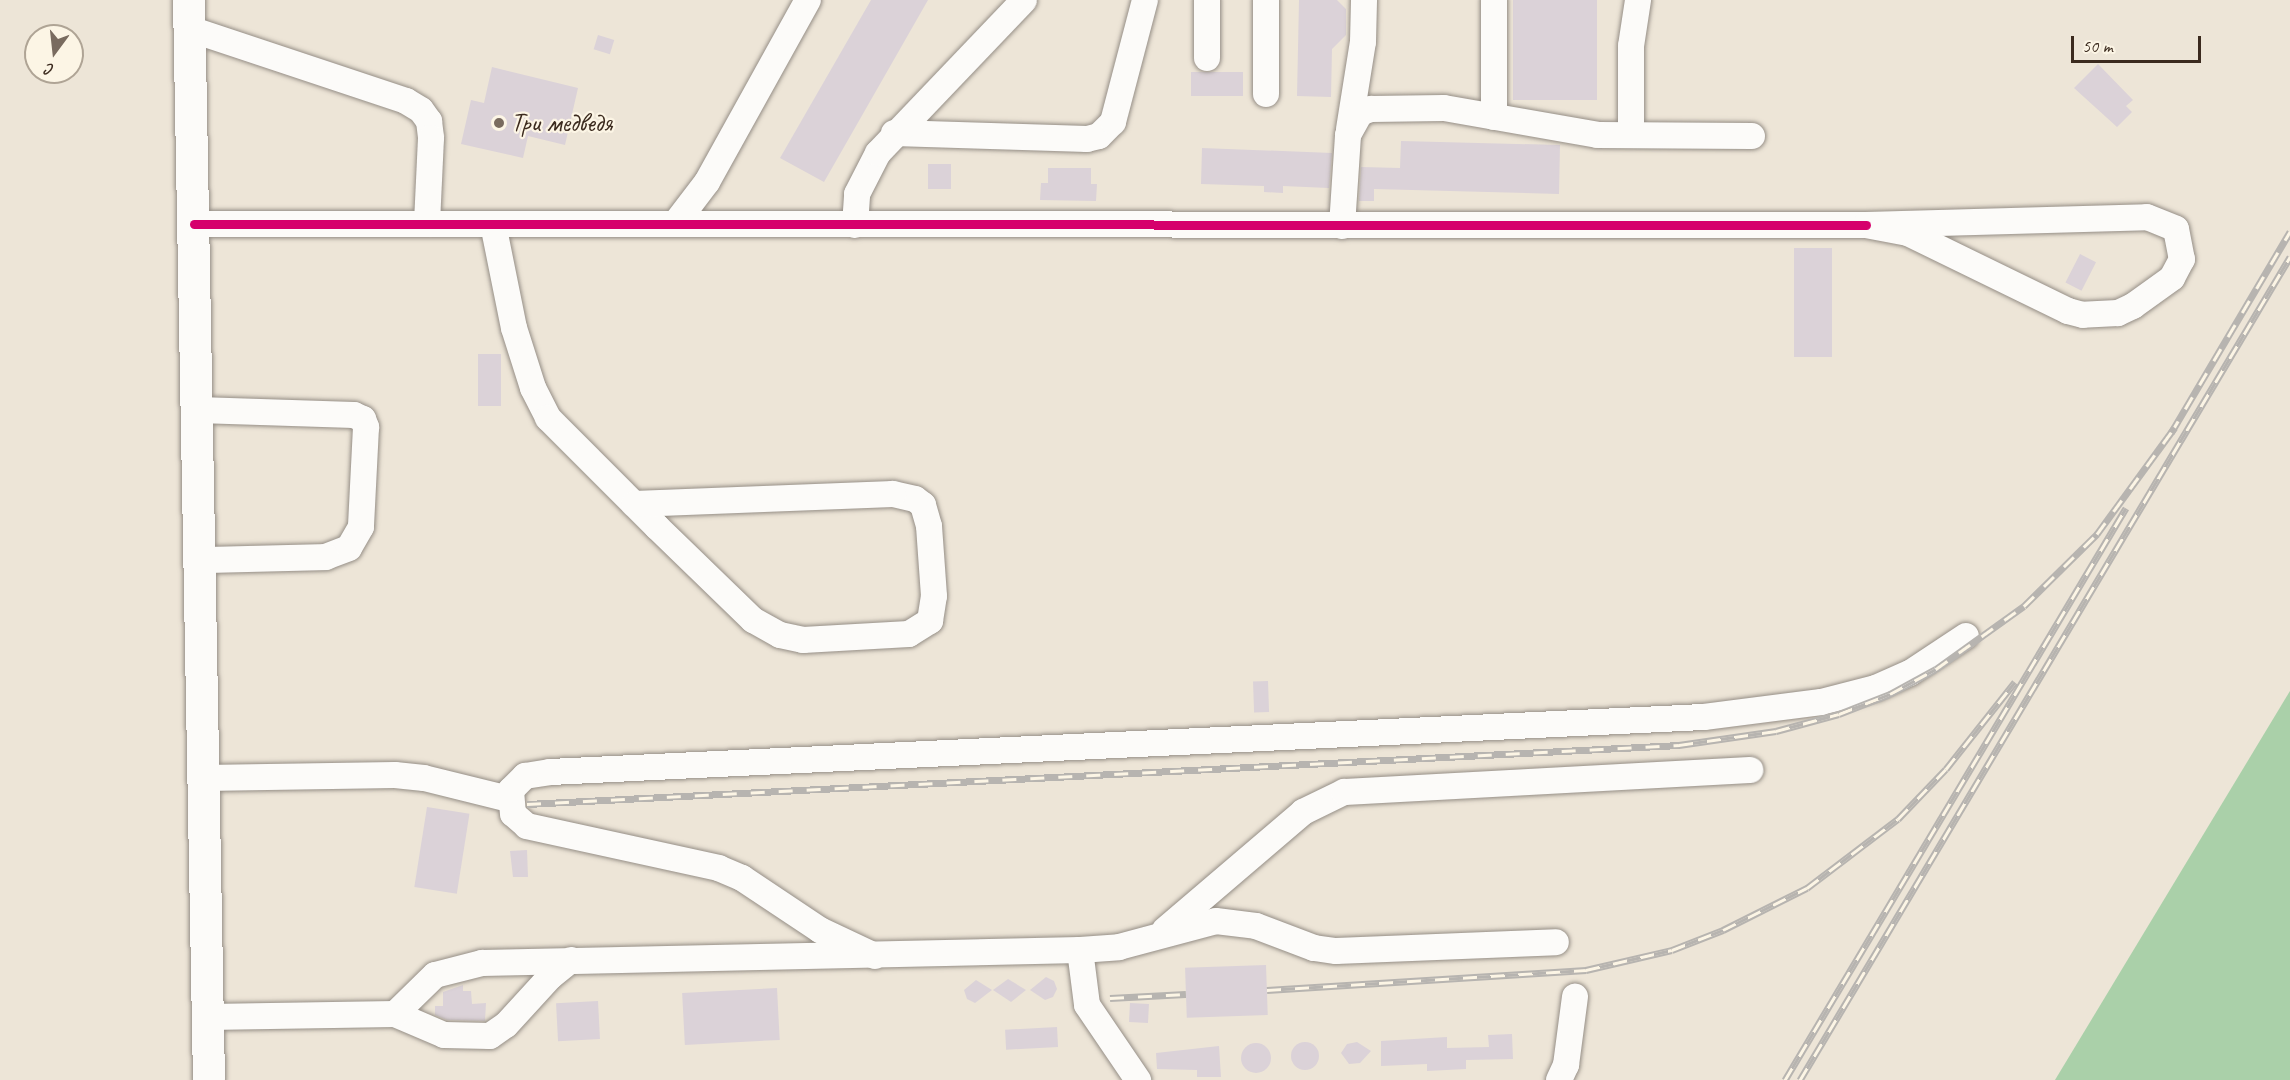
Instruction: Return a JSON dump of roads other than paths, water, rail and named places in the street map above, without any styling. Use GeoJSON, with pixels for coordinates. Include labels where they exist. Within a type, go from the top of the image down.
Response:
{"type":"FeatureCollection","features":[{"type":"Feature","properties":{"kind":"main road"},"geometry":{"type":"LineString","coordinates":[[189,14],[210,1080]]}},
{"type":"Feature","properties":{"kind":"street"},"geometry":{"type":"LineString","coordinates":[[675,224],[706,182],[808,0]]}},
{"type":"Feature","properties":{"kind":"street"},"geometry":{"type":"LineString","coordinates":[[855,225],[855,203],[861,183],[878,153],[894,133],[1024,0]]}},
{"type":"Feature","properties":{"kind":"street"},"geometry":{"type":"LineString","coordinates":[[894,133],[1087,139],[1099,136],[1113,122],[1145,0]]}},
{"type":"Feature","properties":{"kind":"street"},"geometry":{"type":"LineString","coordinates":[[1207,0],[1208,58]]}},
{"type":"Feature","properties":{"kind":"street"},"geometry":{"type":"LineString","coordinates":[[1266,0],[1266,94]]}},
{"type":"Feature","properties":{"kind":"street"},"geometry":{"type":"LineString","coordinates":[[1342,226],[1348,135],[1363,42],[1364,0]]}},
{"type":"Feature","properties":{"kind":"street"},"geometry":{"type":"LineString","coordinates":[[1494,0],[1494,117]]}},
{"type":"Feature","properties":{"kind":"street"},"geometry":{"type":"LineString","coordinates":[[1631,135],[1631,46],[1638,0]]}},
{"type":"Feature","properties":{"kind":"street"},"geometry":{"type":"LineString","coordinates":[[189,14],[406,101],[421,110],[429,121],[431,138],[427,224]]}},
{"type":"Feature","properties":{"kind":"street"},"geometry":{"type":"LineString","coordinates":[[1348,135],[1360,113],[1379,107],[1444,108],[1582,133],[1752,136]]}},
{"type":"Feature","properties":{"kind":"street"},"geometry":{"type":"LineString","coordinates":[[194,224],[1866,225],[2147,218],[2176,229],[2182,259],[2172,278],[2133,306],[2118,313],[2083,315],[2068,311],[1908,233],[1866,225]]}},
{"type":"Feature","properties":{"kind":"street"},"geometry":{"type":"LineString","coordinates":[[493,224],[514,328],[539,402],[548,418],[634,504],[753,620],[780,635],[803,640],[909,634],[930,621],[934,596],[929,525],[922,505],[915,499],[893,494],[634,504]]}},
{"type":"Feature","properties":{"kind":"street"},"geometry":{"type":"LineString","coordinates":[[198,410],[354,415],[363,419],[366,427],[361,527],[350,548],[326,557],[200,560]]}},
{"type":"Feature","properties":{"kind":"street"},"geometry":{"type":"LineString","coordinates":[[875,956],[819,930],[742,878],[719,868],[539,830],[519,820],[509,799],[516,781],[550,772],[1726,715],[1821,702],[1876,688],[1910,673],[1966,636]]}},
{"type":"Feature","properties":{"kind":"street"},"geometry":{"type":"LineString","coordinates":[[1158,936],[1303,812],[1344,792],[1750,770]]}},
{"type":"Feature","properties":{"kind":"street"},"geometry":{"type":"LineString","coordinates":[[204,778],[395,775],[424,778],[509,799]]}},
{"type":"Feature","properties":{"kind":"street"},"geometry":{"type":"LineString","coordinates":[[395,1014],[435,975],[447,970],[482,963],[1080,950],[1119,947],[1216,921],[1256,926],[1314,948],[1336,951],[1556,942]]}},
{"type":"Feature","properties":{"kind":"street"},"geometry":{"type":"LineString","coordinates":[[1080,950],[1087,1005],[1138,1080]]}},
{"type":"Feature","properties":{"kind":"street"},"geometry":{"type":"LineString","coordinates":[[208,1017],[395,1014],[444,1035],[490,1036],[506,1025],[550,977],[571,960]]}},
{"type":"Feature","properties":{"kind":"street"},"geometry":{"type":"LineString","coordinates":[[1558,1080],[1566,1065],[1575,997]]}},
{"type":"Feature","properties":{"kind":"railway"},"geometry":{"type":"LineString","coordinates":[[2171,433],[2290,232]]}},
{"type":"Feature","properties":{"kind":"railway"},"geometry":{"type":"LineString","coordinates":[[1800,1080],[2290,257]]}},
{"type":"Feature","properties":{"kind":"railway"},"geometry":{"type":"LineString","coordinates":[[527,804],[1679,745],[1776,731],[1839,714],[1890,694],[1936,669],[2024,606],[2097,534],[2175,427]]}},
{"type":"Feature","properties":{"kind":"railway"},"geometry":{"type":"LineString","coordinates":[[1785,1080],[2126,508]]}},
{"type":"Feature","properties":{"kind":"railway"},"geometry":{"type":"LineString","coordinates":[[1267,990],[1586,970],[1672,950],[1723,930],[1807,888],[1898,819],[1946,769],[2015,682]]}},
{"type":"Feature","properties":{"kind":"railway"},"geometry":{"type":"LineString","coordinates":[[1110,998],[1186,994]]}},
{"type":"Feature","properties":{"kind":"place","name":"Три медведя"},"geometry":{"type":"Point","coordinates":[499,123]}}]}
